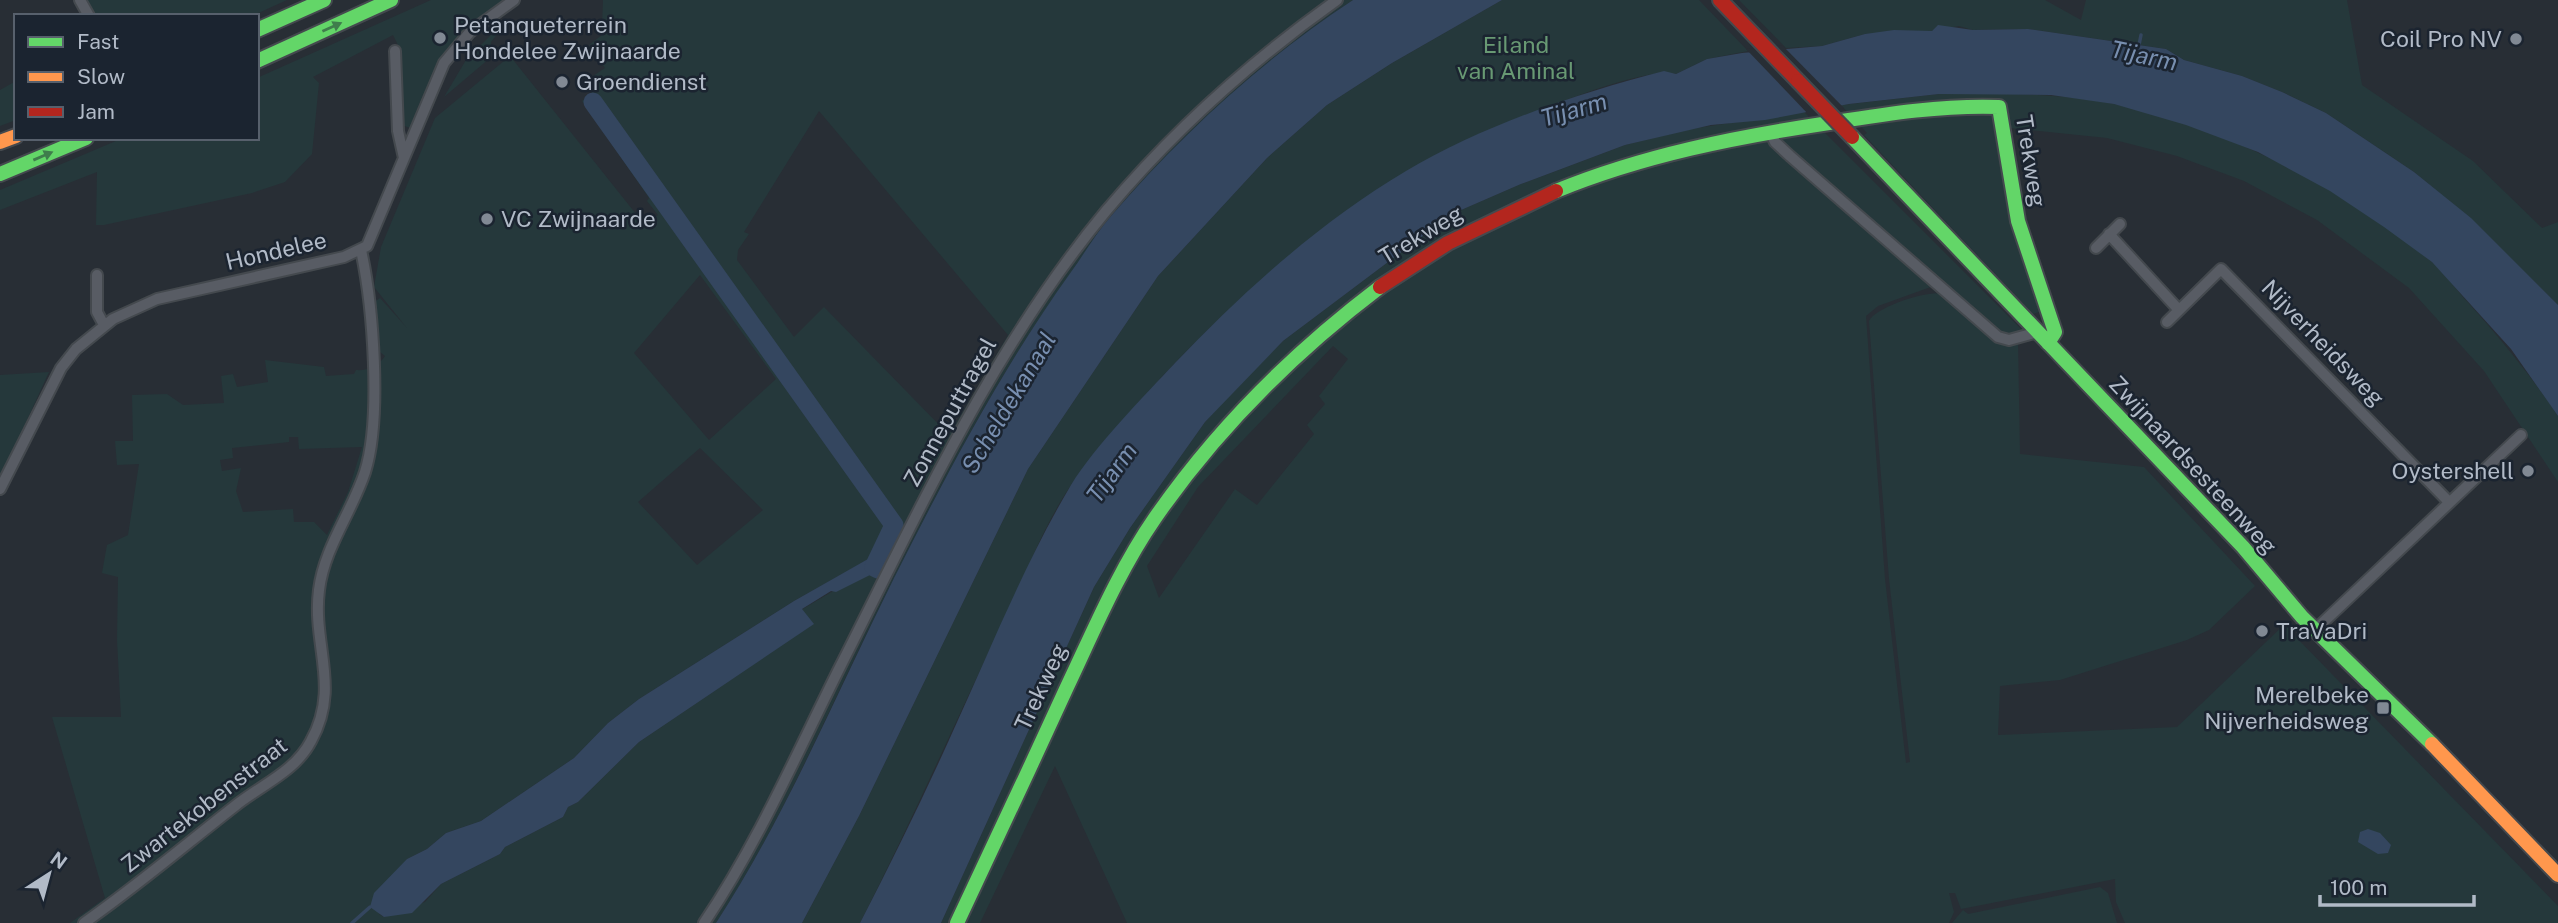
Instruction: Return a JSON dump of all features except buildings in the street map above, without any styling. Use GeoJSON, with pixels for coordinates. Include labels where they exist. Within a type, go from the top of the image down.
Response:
{"type":"FeatureCollection","features":[{"type":"Feature","properties":{"kind":"main road"},"geometry":{"type":"LineString","coordinates":[[259,29],[324,0]]}},
{"type":"Feature","properties":{"kind":"main road"},"geometry":{"type":"LineString","coordinates":[[259,60],[391,0]]}},
{"type":"Feature","properties":{"kind":"main road","name":"Zwijnaardsesteenweg"},"geometry":{"type":"LineString","coordinates":[[1720,0],[2043,337],[2316,629],[2369,679],[2558,875]]}},
{"type":"Feature","properties":{"kind":"main road","name":"Trekweg"},"geometry":{"type":"LineString","coordinates":[[957,923],[1085,646],[1128,562],[1191,469],[1265,385],[1350,309],[1413,265],[1483,224],[1609,170],[1689,148],[1770,132],[1941,108],[1999,107],[2018,222],[2054,332],[2043,337]]}},
{"type":"Feature","properties":{"kind":"main road"},"geometry":{"type":"LineString","coordinates":[[0,174],[81,140]]}},
{"type":"Feature","properties":{"kind":"street","name":"Hondelee"},"geometry":{"type":"LineString","coordinates":[[0,489],[61,368],[76,349],[104,325],[157,299],[344,257],[361,250],[372,239],[426,99],[444,63],[470,32],[514,0]]}},
{"type":"Feature","properties":{"kind":"street","name":"Zonneputtragel"},"geometry":{"type":"LineString","coordinates":[[704,923],[754,839],[971,413],[1040,301],[1106,211],[1189,121],[1253,63],[1337,0]]}},
{"type":"Feature","properties":{"kind":"street"},"geometry":{"type":"LineString","coordinates":[[395,51],[398,131],[404,158]]}},
{"type":"Feature","properties":{"kind":"street"},"geometry":{"type":"LineString","coordinates":[[1770,132],[1775,142],[1790,156],[1937,286],[2002,339],[2043,337]]}},
{"type":"Feature","properties":{"kind":"street"},"geometry":{"type":"LineString","coordinates":[[2096,248],[2120,224]]}},
{"type":"Feature","properties":{"kind":"street"},"geometry":{"type":"LineString","coordinates":[[2109,234],[2178,309]]}},
{"type":"Feature","properties":{"kind":"street","name":"Zwartekobenstraat"},"geometry":{"type":"LineString","coordinates":[[84,923],[189,845],[239,803],[286,772],[303,754],[320,723],[327,687],[319,624],[319,588],[332,545],[356,495],[370,452],[374,362],[361,250]]}},
{"type":"Feature","properties":{"kind":"street","name":"Nijverheidsweg"},"geometry":{"type":"LineString","coordinates":[[2167,322],[2221,269],[2449,502]]}},
{"type":"Feature","properties":{"kind":"street"},"geometry":{"type":"LineString","coordinates":[[97,275],[97,312],[104,325]]}},
{"type":"Feature","properties":{"kind":"street"},"geometry":{"type":"LineString","coordinates":[[2316,629],[2521,435]]}},
{"type":"Feature","properties":{"kind":"green space"},"geometry":{"type":"Polygon","coordinates":[[[87,0],[287,0],[256,14],[94,14],[87,0]]]}},
{"type":"Feature","properties":{"kind":"green space"},"geometry":{"type":"Polygon","coordinates":[[[431,0],[505,0],[470,28],[446,55],[427,87],[410,128],[402,125],[398,45],[393,35],[313,77],[319,83],[312,154],[285,182],[252,193],[96,225],[97,172],[0,210],[0,190],[118,140],[259,140],[259,77],[431,0]]]}},
{"type":"Feature","properties":{"kind":"green space"},"geometry":{"type":"Polygon","coordinates":[[[603,0],[1353,0],[1287,47],[1225,100],[1166,156],[1094,238],[1019,349],[975,424],[894,578],[788,797],[742,882],[716,923],[70,923],[105,898],[52,717],[121,717],[117,640],[118,577],[102,573],[107,545],[128,535],[139,464],[117,465],[115,441],[133,441],[132,395],[167,394],[183,405],[224,403],[221,376],[233,374],[237,387],[268,382],[265,360],[324,367],[326,376],[354,374],[356,370],[368,369],[379,363],[385,356],[380,352],[370,305],[380,298],[407,328],[374,287],[381,247],[435,118],[510,56],[644,224],[658,215],[582,101],[599,86],[593,76],[605,68],[589,45],[611,28],[602,26],[603,0]],[[819,111],[744,232],[749,234],[738,250],[737,260],[794,337],[824,307],[949,435],[1008,335],[819,111]],[[700,275],[634,353],[709,440],[776,379],[700,275]],[[289,437],[289,442],[232,448],[233,458],[220,460],[222,471],[241,468],[236,491],[243,512],[293,509],[294,522],[314,522],[327,535],[348,492],[362,447],[299,449],[298,437],[289,437]],[[700,448],[638,502],[697,565],[763,510],[700,448]],[[869,559],[794,601],[639,699],[608,723],[574,758],[481,821],[446,833],[427,849],[407,859],[379,914],[384,917],[425,902],[441,884],[500,854],[505,847],[563,817],[568,807],[578,802],[639,742],[813,624],[801,610],[874,567],[869,559]]]}},
{"type":"Feature","properties":{"kind":"green space","name":"Eiland van Aminal"},"geometry":{"type":"Polygon","coordinates":[[[1502,0],[1699,0],[1748,51],[1707,59],[1676,74],[1642,76],[1594,90],[1526,116],[1464,145],[1418,169],[1331,225],[1250,290],[1175,363],[1136,406],[1074,481],[1054,512],[860,923],[802,923],[859,816],[1028,469],[1158,276],[1267,158],[1327,105],[1392,63],[1502,0]]]}},
{"type":"Feature","properties":{"kind":"green space"},"geometry":{"type":"Polygon","coordinates":[[[1739,0],[2045,0],[2081,20],[2086,0],[2347,0],[2362,85],[2473,161],[2542,228],[2558,222],[2558,305],[2471,219],[2414,172],[2326,113],[2242,76],[2184,60],[2166,49],[2028,29],[1973,30],[1959,26],[1932,31],[1865,34],[1822,46],[1786,48],[1739,0]]]}},
{"type":"Feature","properties":{"kind":"green space"},"geometry":{"type":"Polygon","coordinates":[[[495,31],[498,33],[491,42],[490,58],[444,97],[466,60],[495,31]]]}},
{"type":"Feature","properties":{"kind":"green space"},"geometry":{"type":"Polygon","coordinates":[[[14,82],[14,121],[0,126],[0,90],[14,82]]]}},
{"type":"Feature","properties":{"kind":"green space"},"geometry":{"type":"Polygon","coordinates":[[[1997,93],[2100,101],[2157,115],[2241,145],[2282,164],[2360,208],[2431,261],[2444,274],[2510,351],[2553,408],[2558,416],[2558,482],[2484,371],[2409,288],[2317,220],[2244,181],[2177,156],[2107,138],[2009,128],[1990,110],[2016,235],[2039,307],[2039,312],[2033,314],[1864,135],[1867,133],[1841,105],[1939,94],[1997,93]]]}},
{"type":"Feature","properties":{"kind":"green space"},"geometry":{"type":"Polygon","coordinates":[[[1804,112],[2021,329],[2012,337],[2001,336],[1939,284],[1878,306],[1866,316],[1885,579],[1906,763],[1910,762],[1889,579],[1869,321],[1881,310],[1892,305],[1937,293],[1944,294],[1999,341],[2018,340],[2020,454],[2144,467],[2255,586],[2209,630],[2187,640],[2060,680],[2000,686],[1998,735],[2177,727],[2289,620],[2294,626],[2290,631],[2558,906],[2558,923],[2125,923],[2116,902],[2115,879],[1961,909],[1955,893],[1949,893],[1954,912],[1949,923],[1127,923],[1055,766],[980,923],[941,923],[1094,587],[1130,528],[1205,422],[1235,389],[1283,341],[1452,214],[1521,184],[1625,145],[1690,129],[1804,112]],[[1333,346],[1198,487],[1147,566],[1159,598],[1235,489],[1257,505],[1314,434],[1307,425],[1325,404],[1319,396],[1348,359],[1333,346]]]}},
{"type":"Feature","properties":{"kind":"green space"},"geometry":{"type":"Polygon","coordinates":[[[49,372],[0,479],[0,375],[49,372]]]}},
{"type":"Feature","properties":{"kind":"green space"},"geometry":{"type":"Polygon","coordinates":[[[2100,887],[2108,893],[2117,923],[1952,923],[1963,910],[1968,914],[2100,887]]]}},
{"type":"Feature","properties":{"kind":"water","name":"Scheldekanaal"},"geometry":{"type":"Polygon","coordinates":[[[1353,0],[1502,0],[1392,63],[1327,105],[1267,158],[1158,276],[1028,469],[859,816],[802,923],[716,923],[742,882],[788,797],[894,578],[955,460],[1022,346],[1095,236],[1166,156],[1224,100],[1287,47],[1353,0]]]}},
{"type":"Feature","properties":{"kind":"water","name":"Tijarm"},"geometry":{"type":"Polygon","coordinates":[[[1938,25],[1973,30],[2028,29],[2166,49],[2184,60],[2242,76],[2326,113],[2414,172],[2471,218],[2558,305],[2558,416],[2511,349],[2432,262],[2384,227],[2330,191],[2258,152],[2186,125],[2114,104],[2051,95],[1939,94],[1849,104],[1765,120],[1711,125],[1625,145],[1521,184],[1452,214],[1283,341],[1205,422],[1130,528],[1094,587],[941,923],[860,923],[928,786],[1022,579],[1071,485],[1106,438],[1149,391],[1201,336],[1284,259],[1343,212],[1406,171],[1466,139],[1531,112],[1664,71],[1676,74],[1707,59],[1822,46],[1865,34],[1894,30],[1932,31],[1938,25]]]}},
{"type":"Feature","properties":{"kind":"water"},"geometry":{"type":"Polygon","coordinates":[[[868,559],[874,567],[870,575],[836,592],[831,591],[802,609],[814,624],[639,742],[578,802],[568,807],[563,817],[505,847],[500,854],[441,884],[412,913],[384,917],[370,907],[374,893],[407,859],[427,849],[446,833],[481,821],[574,758],[608,723],[639,699],[794,601],[868,559]]]}},
{"type":"Feature","properties":{"kind":"water"},"geometry":{"type":"Polygon","coordinates":[[[2368,829],[2380,833],[2391,845],[2388,853],[2378,854],[2358,842],[2360,832],[2368,829]]]}},
{"type":"Feature","properties":{"kind":"pier"},"geometry":{"type":"Polygon","coordinates":[[[1782,45],[1844,108],[1809,115],[1746,49],[1782,45]]]}},
{"type":"Feature","properties":{"kind":"waterway","name":"Tijarm"},"geometry":{"type":"LineString","coordinates":[[2138,50],[2141,35]]}},
{"type":"Feature","properties":{"kind":"waterway"},"geometry":{"type":"LineString","coordinates":[[593,102],[894,525],[874,567],[878,569]]}},
{"type":"Feature","properties":{"kind":"waterway"},"geometry":{"type":"LineString","coordinates":[[352,923],[370,907]]}},
{"type":"Feature","properties":{"kind":"traffic: fast"},"geometry":{"type":"LineString","coordinates":[[259,29],[324,0]]}},
{"type":"Feature","properties":{"kind":"traffic: fast"},"geometry":{"type":"LineString","coordinates":[[259,60],[391,0]]}},
{"type":"Feature","properties":{"kind":"traffic: fast"},"geometry":{"type":"LineString","coordinates":[[1556,191],[1657,157],[1759,134],[1914,111],[1999,107],[2018,221],[2055,332],[2048,343]]}},
{"type":"Feature","properties":{"kind":"traffic: fast"},"geometry":{"type":"LineString","coordinates":[[1852,137],[2243,547],[2302,617],[2432,744]]}},
{"type":"Feature","properties":{"kind":"traffic: fast"},"geometry":{"type":"LineString","coordinates":[[0,174],[81,140]]}},
{"type":"Feature","properties":{"kind":"traffic: fast"},"geometry":{"type":"LineString","coordinates":[[957,923],[1108,601],[1155,518],[1204,453],[1258,393],[1317,338],[1380,287]]}},
{"type":"Feature","properties":{"kind":"traffic: slow"},"geometry":{"type":"LineString","coordinates":[[0,142],[14,137]]}},
{"type":"Feature","properties":{"kind":"traffic: slow"},"geometry":{"type":"LineString","coordinates":[[2432,744],[2558,875]]}},
{"type":"Feature","properties":{"kind":"traffic: jam"},"geometry":{"type":"LineString","coordinates":[[1720,0],[1798,81]]}},
{"type":"Feature","properties":{"kind":"traffic: jam"},"geometry":{"type":"LineString","coordinates":[[1798,81],[1852,137]]}},
{"type":"Feature","properties":{"kind":"traffic: jam"},"geometry":{"type":"LineString","coordinates":[[1380,287],[1448,243],[1556,191]]}},
{"type":"Feature","properties":{"kind":"place","name":"Petanqueterrein Hondelee Zwijnaarde"},"geometry":{"type":"Point","coordinates":[440,38]}},
{"type":"Feature","properties":{"kind":"place","name":"Coil Pro NV"},"geometry":{"type":"Point","coordinates":[2516,39]}},
{"type":"Feature","properties":{"kind":"place","name":"Groendienst"},"geometry":{"type":"Point","coordinates":[562,82]}},
{"type":"Feature","properties":{"kind":"place","name":"VC Zwijnaarde"},"geometry":{"type":"Point","coordinates":[487,219]}},
{"type":"Feature","properties":{"kind":"place","name":"Oystershell"},"geometry":{"type":"Point","coordinates":[2528,471]}},
{"type":"Feature","properties":{"kind":"place","name":"TraVaDri"},"geometry":{"type":"Point","coordinates":[2262,631]}},
{"type":"Feature","properties":{"kind":"place","name":"Merelbeke Nijverheidsweg"},"geometry":{"type":"Point","coordinates":[2383,708]}}]}
